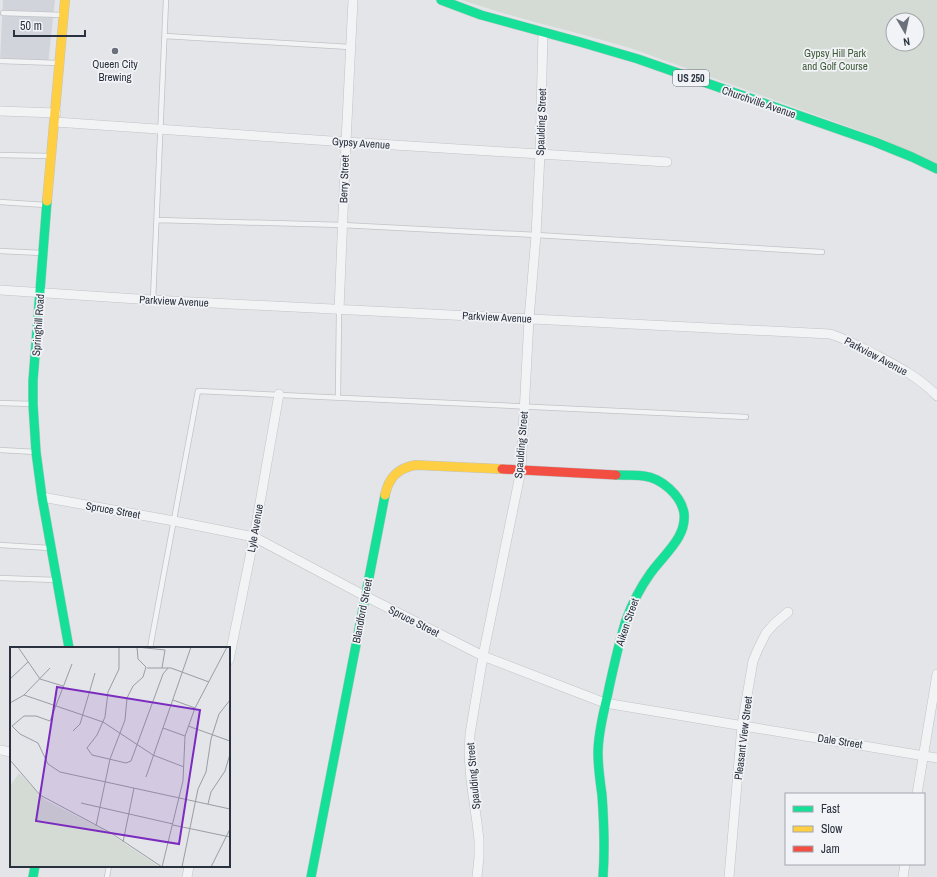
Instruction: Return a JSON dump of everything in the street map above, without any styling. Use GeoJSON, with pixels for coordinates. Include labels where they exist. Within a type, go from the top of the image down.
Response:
{"type":"FeatureCollection","features":[{"type":"Feature","properties":{"kind":"street","name":"Springhill Road"},"geometry":{"type":"LineString","coordinates":[[65,0],[43,253],[33,404],[36,452],[42,497],[69,647]]}},
{"type":"Feature","properties":{"kind":"street","name":"Berry Street"},"geometry":{"type":"LineString","coordinates":[[339,310],[353,0]]}},
{"type":"Feature","properties":{"kind":"street","name":"Churchville Avenue"},"geometry":{"type":"LineString","coordinates":[[441,0],[481,15],[638,59],[875,142],[937,169]]}},
{"type":"Feature","properties":{"kind":"street","name":"Spaulding Street"},"geometry":{"type":"LineString","coordinates":[[477,877],[479,840],[471,780],[469,746],[471,724],[483,656],[521,470],[529,319],[536,235],[540,154],[543,32]]}},
{"type":"Feature","properties":{"kind":"street","name":"Gypsy Avenue"},"geometry":{"type":"LineString","coordinates":[[0,111],[161,130],[667,162]]}},
{"type":"Feature","properties":{"kind":"street","name":"Parkview Avenue"},"geometry":{"type":"LineString","coordinates":[[0,290],[339,310],[830,334],[849,341],[900,368],[924,383],[937,396]]}},
{"type":"Feature","properties":{"kind":"street","name":"Lyle Avenue"},"geometry":{"type":"LineString","coordinates":[[230,655],[254,537],[279,394]]}},
{"type":"Feature","properties":{"kind":"street","name":"Blandford Street"},"geometry":{"type":"LineString","coordinates":[[311,877],[365,596],[390,480],[400,469],[407,466],[416,465],[521,470]]}},
{"type":"Feature","properties":{"kind":"street","name":"Aiken Street"},"geometry":{"type":"LineString","coordinates":[[521,470],[645,476],[668,487],[676,495],[684,513],[682,531],[679,538],[645,581],[630,608],[617,651],[605,703],[599,734],[598,754],[603,825],[603,877]]}},
{"type":"Feature","properties":{"kind":"street","name":"Spruce Street"},"geometry":{"type":"LineString","coordinates":[[42,497],[254,537],[483,656],[605,703],[742,725]]}},
{"type":"Feature","properties":{"kind":"street","name":"Pleasant View Street"},"geometry":{"type":"LineString","coordinates":[[729,877],[742,725],[753,661],[763,638],[770,628],[788,612]]}},
{"type":"Feature","properties":{"kind":"street"},"geometry":{"type":"LineString","coordinates":[[917,793],[937,674]]}},
{"type":"Feature","properties":{"kind":"street","name":"Dale Street"},"geometry":{"type":"LineString","coordinates":[[742,725],[937,758]]}},
{"type":"Feature","properties":{"kind":"street"},"geometry":{"type":"LineString","coordinates":[[0,750],[10,752]]}},
{"type":"Feature","properties":{"kind":"street"},"geometry":{"type":"LineString","coordinates":[[903,877],[905,865]]}},
{"type":"Feature","properties":{"kind":"street"},"geometry":{"type":"LineString","coordinates":[[32,877],[35,867]]}},
{"type":"Feature","properties":{"kind":"street"},"geometry":{"type":"LineString","coordinates":[[187,877],[189,867]]}},
{"type":"Feature","properties":{"kind":"lane"},"geometry":{"type":"LineString","coordinates":[[153,300],[166,0]]}},
{"type":"Feature","properties":{"kind":"lane"},"geometry":{"type":"LineString","coordinates":[[3,13],[64,15]]}},
{"type":"Feature","properties":{"kind":"lane"},"geometry":{"type":"LineString","coordinates":[[165,36],[350,46]]}},
{"type":"Feature","properties":{"kind":"lane"},"geometry":{"type":"LineString","coordinates":[[0,61],[60,63]]}},
{"type":"Feature","properties":{"kind":"lane"},"geometry":{"type":"LineString","coordinates":[[0,155],[52,156]]}},
{"type":"Feature","properties":{"kind":"lane"},"geometry":{"type":"LineString","coordinates":[[0,202],[47,205]]}},
{"type":"Feature","properties":{"kind":"lane"},"geometry":{"type":"LineString","coordinates":[[157,220],[342,225],[822,252]]}},
{"type":"Feature","properties":{"kind":"lane"},"geometry":{"type":"LineString","coordinates":[[0,251],[43,253]]}},
{"type":"Feature","properties":{"kind":"lane"},"geometry":{"type":"LineString","coordinates":[[338,397],[339,310]]}},
{"type":"Feature","properties":{"kind":"lane"},"geometry":{"type":"LineString","coordinates":[[150,647],[198,391],[746,418]]}},
{"type":"Feature","properties":{"kind":"lane"},"geometry":{"type":"LineString","coordinates":[[0,403],[33,404]]}},
{"type":"Feature","properties":{"kind":"lane"},"geometry":{"type":"LineString","coordinates":[[0,450],[36,452]]}},
{"type":"Feature","properties":{"kind":"lane"},"geometry":{"type":"LineString","coordinates":[[0,545],[52,548]]}},
{"type":"Feature","properties":{"kind":"lane"},"geometry":{"type":"LineString","coordinates":[[0,578],[58,580]]}},
{"type":"Feature","properties":{"kind":"lane"},"geometry":{"type":"LineString","coordinates":[[107,877],[109,867]]}},
{"type":"Feature","properties":{"kind":"shaded area"},"geometry":{"type":"Polygon","coordinates":[[[3,0],[55,0],[48,64],[0,62],[3,0]]]}},
{"type":"Feature","properties":{"kind":"green space","name":"Gypsy Hill Park and Golf Course"},"geometry":{"type":"Polygon","coordinates":[[[462,0],[937,0],[937,166],[880,138],[630,48],[462,0]]]}},
{"type":"Feature","properties":{"kind":"traffic: fast"},"geometry":{"type":"LineString","coordinates":[[441,0],[481,15],[638,59],[875,142],[937,169]]}},
{"type":"Feature","properties":{"kind":"traffic: fast"},"geometry":{"type":"LineString","coordinates":[[47,201],[33,381],[33,404],[36,452],[42,497],[69,647]]}},
{"type":"Feature","properties":{"kind":"traffic: fast"},"geometry":{"type":"LineString","coordinates":[[603,877],[604,826],[598,764],[598,744],[615,662],[626,620],[634,602],[650,574],[673,546],[682,530],[684,522],[682,506],[675,494],[669,488],[650,477],[616,475]]}},
{"type":"Feature","properties":{"kind":"traffic: fast"},"geometry":{"type":"LineString","coordinates":[[311,877],[385,495]]}},
{"type":"Feature","properties":{"kind":"traffic: fast"},"geometry":{"type":"LineString","coordinates":[[33,877],[35,867]]}},
{"type":"Feature","properties":{"kind":"traffic: slow"},"geometry":{"type":"LineString","coordinates":[[47,201],[65,0]]}},
{"type":"Feature","properties":{"kind":"traffic: slow"},"geometry":{"type":"LineString","coordinates":[[385,495],[389,483],[395,474],[410,466],[502,469]]}},
{"type":"Feature","properties":{"kind":"traffic: jam"},"geometry":{"type":"LineString","coordinates":[[502,469],[616,475]]}},
{"type":"Feature","properties":{"kind":"place","name":"Queen City Brewing"},"geometry":{"type":"Point","coordinates":[115,51]}}]}
